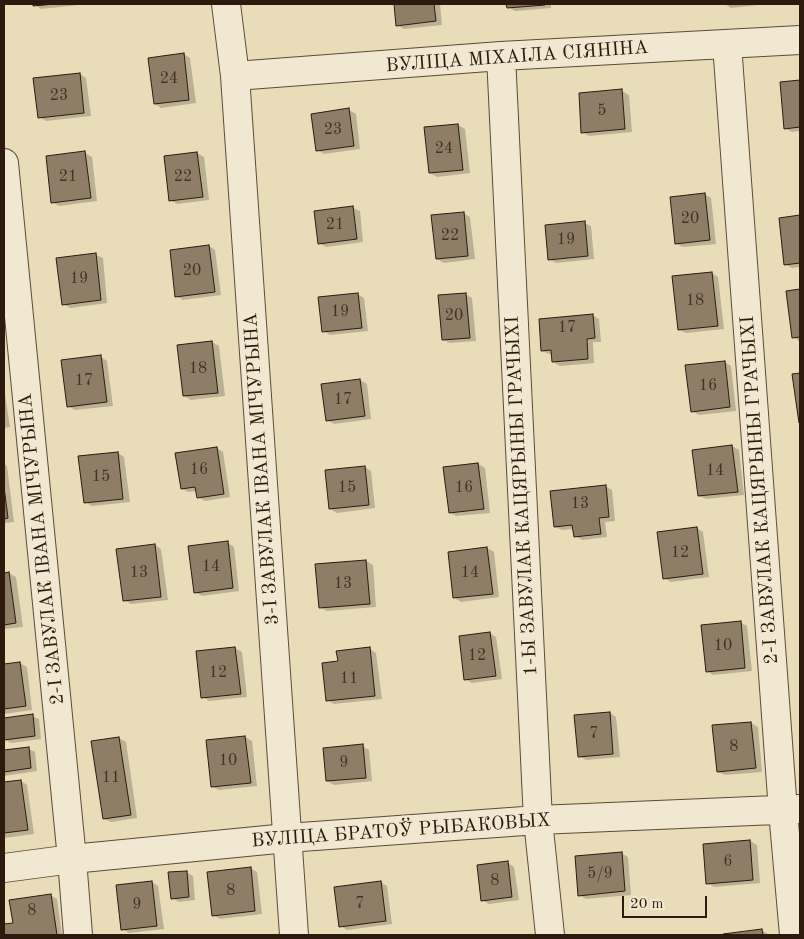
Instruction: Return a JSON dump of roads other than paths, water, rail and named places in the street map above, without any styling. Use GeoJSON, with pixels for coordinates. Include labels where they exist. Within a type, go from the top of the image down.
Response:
{"type":"FeatureCollection","features":[{"type":"Feature","properties":{"kind":"street","name":"3-І ЗАВУЛАК ІВАНА МІЧУРЫНА"},"geometry":{"type":"LineString","coordinates":[[226,4],[234,76],[294,935]]}},
{"type":"Feature","properties":{"kind":"street","name":"ВУЛІЦА МІХАІЛА СІЯНІНА"},"geometry":{"type":"LineString","coordinates":[[234,76],[501,56],[800,40]]}},
{"type":"Feature","properties":{"kind":"street","name":"2-І ЗАВУЛАК КАЦЯРЫНЫ ГРАЧЫХІ"},"geometry":{"type":"LineString","coordinates":[[727,44],[792,810],[794,935]]}},
{"type":"Feature","properties":{"kind":"street","name":"1-Ы ЗАВУЛАК КАЦЯРЫНЫ ГРАЧЫХІ"},"geometry":{"type":"LineString","coordinates":[[501,56],[538,820],[550,935]]}},
{"type":"Feature","properties":{"kind":"street","name":"2-І ЗАВУЛАК ІВАНА МІЧУРЫНА"},"geometry":{"type":"LineString","coordinates":[[4,163],[78,935]]}},
{"type":"Feature","properties":{"kind":"street","name":"ВУЛІЦА БРАТОЎ РЫБАКОВЫХ"},"geometry":{"type":"LineString","coordinates":[[4,868],[72,859],[287,838],[538,820],[792,810]]}}]}
